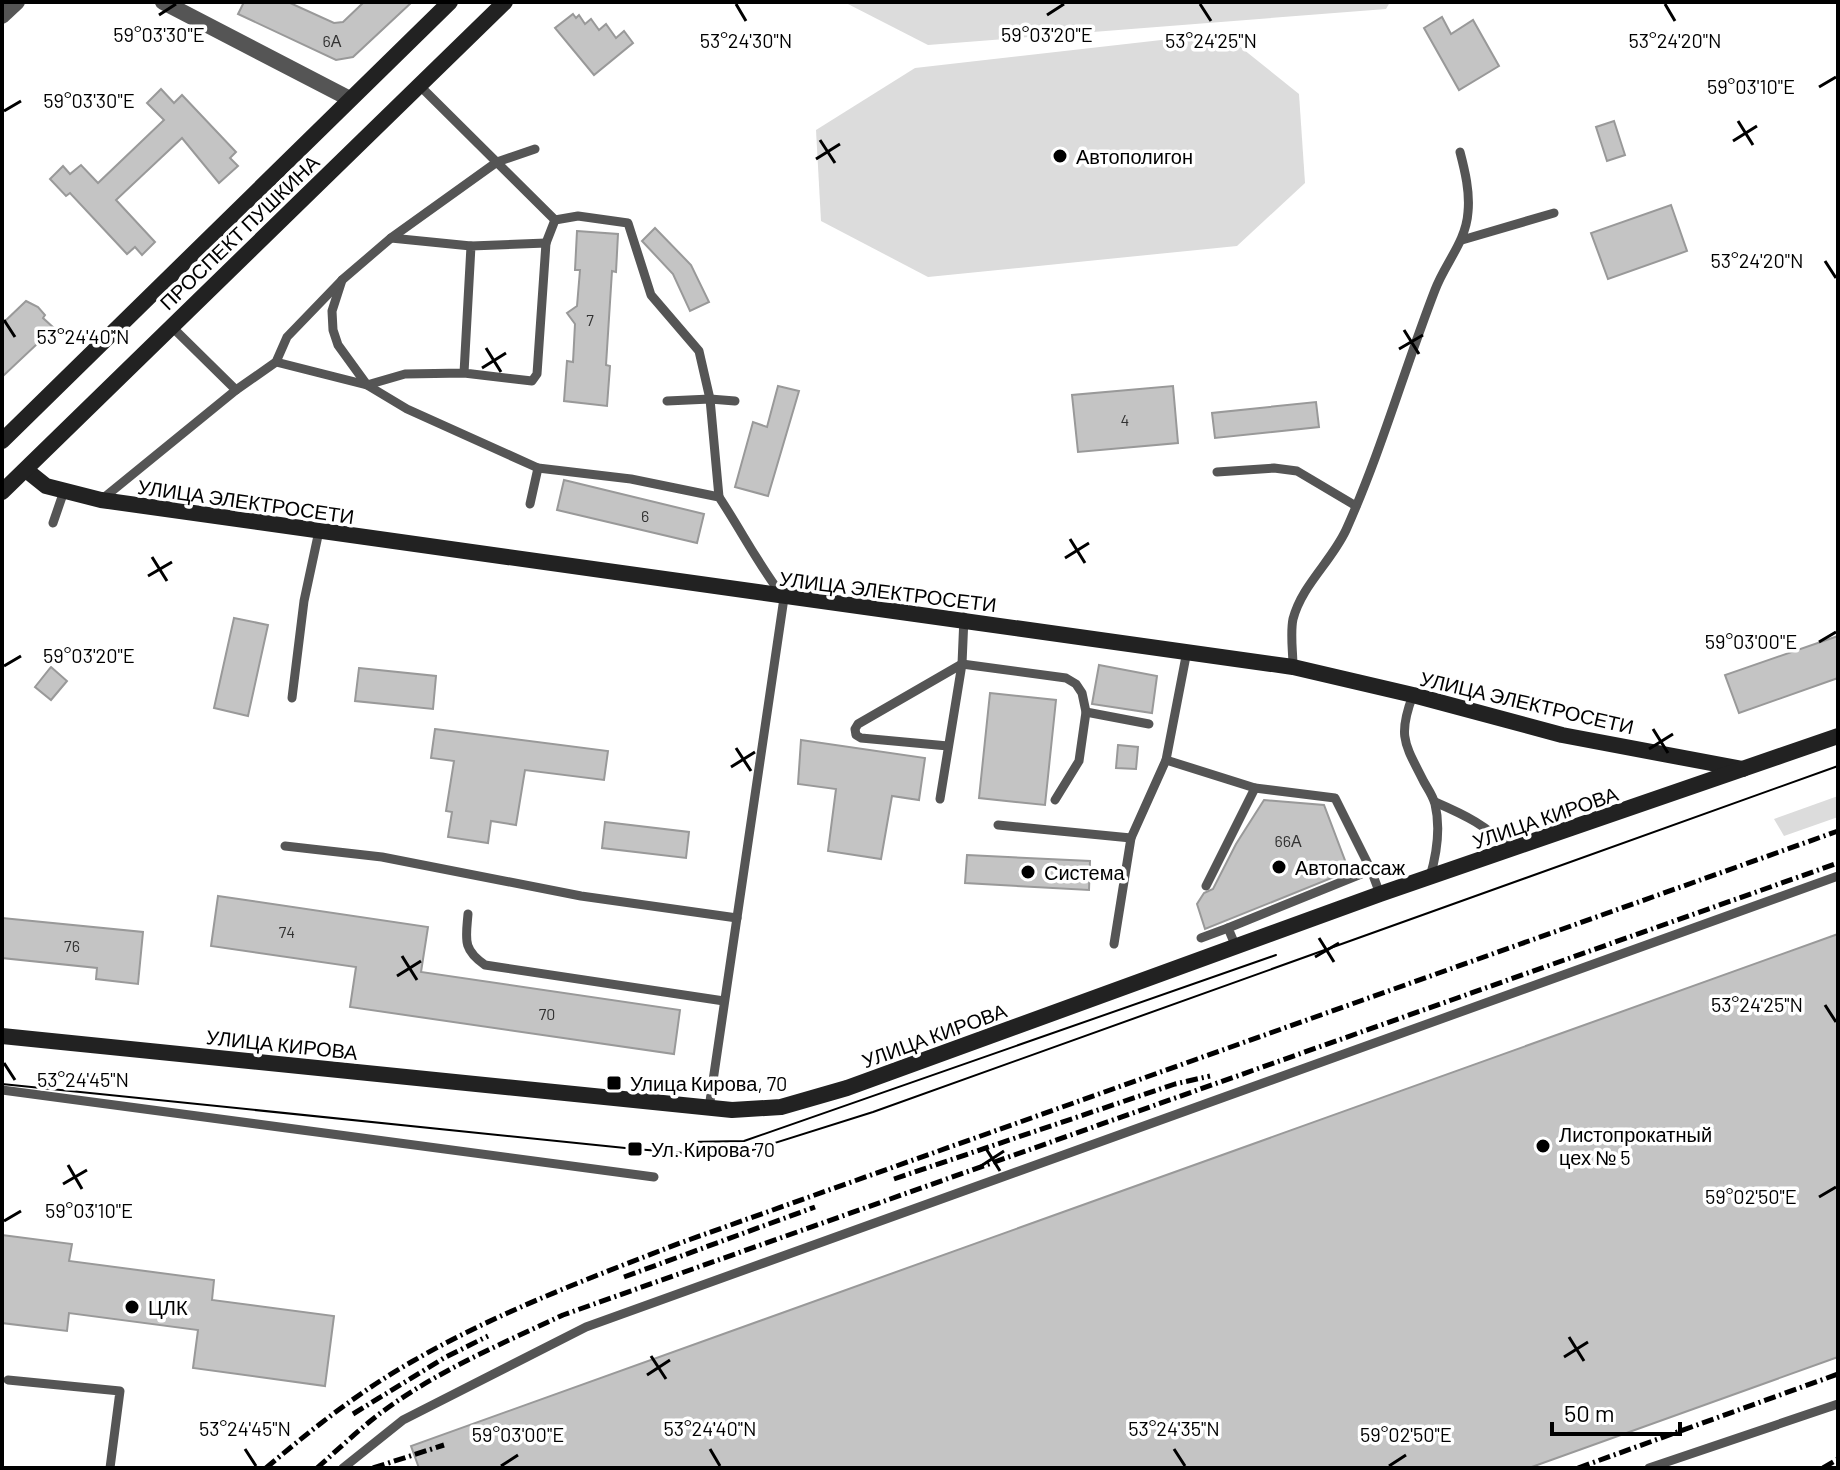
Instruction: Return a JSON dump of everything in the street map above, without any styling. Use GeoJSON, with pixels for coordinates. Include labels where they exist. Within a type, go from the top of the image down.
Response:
{"type":"FeatureCollection","features":[{"type":"Feature","properties":{"kind":"main road","name":"ПРОСПЕКТ ПУШКИНА"},"geometry":{"type":"LineString","coordinates":[[2,441],[450,2]]}},
{"type":"Feature","properties":{"kind":"main road","name":"ПРОСПЕКТ ПУШКИНА"},"geometry":{"type":"LineString","coordinates":[[2,492],[505,2]]}},
{"type":"Feature","properties":{"kind":"main road","name":"УЛИЦА ЭЛЕКТРОСЕТИ"},"geometry":{"type":"LineString","coordinates":[[26,470],[46,486],[101,500],[784,598],[964,618],[1293,667],[1562,735],[1745,770]]}},
{"type":"Feature","properties":{"kind":"main road","name":"УЛИЦА КИРОВА"},"geometry":{"type":"LineString","coordinates":[[2,1036],[709,1108],[754,1110],[781,1107],[817,1098],[1380,894],[1838,736]]}},
{"type":"Feature","properties":{"kind":"street"},"geometry":{"type":"LineString","coordinates":[[2,16],[17,2]]}},
{"type":"Feature","properties":{"kind":"street"},"geometry":{"type":"LineString","coordinates":[[163,2],[350,99]]}},
{"type":"Feature","properties":{"kind":"lane"},"geometry":{"type":"LineString","coordinates":[[420,86],[555,220]]}},
{"type":"Feature","properties":{"kind":"lane"},"geometry":{"type":"LineString","coordinates":[[101,500],[236,390],[276,362],[287,337],[342,280],[391,238],[497,162],[535,149]]}},
{"type":"Feature","properties":{"kind":"lane"},"geometry":{"type":"LineString","coordinates":[[1293,667],[1293,621],[1303,593],[1326,565],[1356,506],[1383,440],[1436,286],[1462,240],[1468,212],[1466,174],[1460,152]]}},
{"type":"Feature","properties":{"kind":"lane"},"geometry":{"type":"LineString","coordinates":[[1462,240],[1554,213]]}},
{"type":"Feature","properties":{"kind":"lane"},"geometry":{"type":"LineString","coordinates":[[555,220],[578,216],[628,223],[651,295],[699,351],[710,399],[719,497],[750,544],[761,567],[784,598],[709,1108]]}},
{"type":"Feature","properties":{"kind":"lane"},"geometry":{"type":"LineString","coordinates":[[367,385],[405,374],[464,373],[528,381],[536,377],[546,243],[555,220]]}},
{"type":"Feature","properties":{"kind":"lane"},"geometry":{"type":"LineString","coordinates":[[391,238],[471,246],[546,243]]}},
{"type":"Feature","properties":{"kind":"lane"},"geometry":{"type":"LineString","coordinates":[[464,373],[471,246]]}},
{"type":"Feature","properties":{"kind":"lane"},"geometry":{"type":"LineString","coordinates":[[342,280],[332,311],[333,330],[349,363],[367,385]]}},
{"type":"Feature","properties":{"kind":"lane"},"geometry":{"type":"LineString","coordinates":[[171,326],[236,390]]}},
{"type":"Feature","properties":{"kind":"lane"},"geometry":{"type":"LineString","coordinates":[[276,362],[367,385],[407,409],[538,468],[631,479],[719,497]]}},
{"type":"Feature","properties":{"kind":"lane"},"geometry":{"type":"LineString","coordinates":[[667,401],[735,401]]}},
{"type":"Feature","properties":{"kind":"lane"},"geometry":{"type":"LineString","coordinates":[[530,504],[538,468]]}},
{"type":"Feature","properties":{"kind":"lane"},"geometry":{"type":"LineString","coordinates":[[1217,472],[1274,468],[1297,471],[1356,506]]}},
{"type":"Feature","properties":{"kind":"lane"},"geometry":{"type":"LineString","coordinates":[[53,523],[64,491]]}},
{"type":"Feature","properties":{"kind":"lane"},"geometry":{"type":"LineString","coordinates":[[292,698],[304,601],[319,531]]}},
{"type":"Feature","properties":{"kind":"lane"},"geometry":{"type":"LineString","coordinates":[[940,799],[962,664],[964,618]]}},
{"type":"Feature","properties":{"kind":"lane"},"geometry":{"type":"LineString","coordinates":[[1114,944],[1131,838],[1166,760],[1187,651]]}},
{"type":"Feature","properties":{"kind":"lane"},"geometry":{"type":"LineString","coordinates":[[948,746],[861,738],[856,735],[855,729],[858,724],[962,664],[1066,678],[1076,684],[1082,693],[1086,712],[1079,761],[1055,800]]}},
{"type":"Feature","properties":{"kind":"lane"},"geometry":{"type":"LineString","coordinates":[[1413,695],[1404,719],[1403,734],[1435,802],[1439,847],[1430,877]]}},
{"type":"Feature","properties":{"kind":"lane"},"geometry":{"type":"LineString","coordinates":[[1086,712],[1149,724]]}},
{"type":"Feature","properties":{"kind":"lane"},"geometry":{"type":"LineString","coordinates":[[1166,760],[1255,788],[1335,798],[1380,894]]}},
{"type":"Feature","properties":{"kind":"lane"},"geometry":{"type":"LineString","coordinates":[[1206,886],[1255,788]]}},
{"type":"Feature","properties":{"kind":"lane"},"geometry":{"type":"LineString","coordinates":[[1435,802],[1474,819],[1495,833],[1510,850]]}},
{"type":"Feature","properties":{"kind":"lane"},"geometry":{"type":"LineString","coordinates":[[998,825],[1131,838]]}},
{"type":"Feature","properties":{"kind":"lane"},"geometry":{"type":"LineString","coordinates":[[285,846],[382,857],[581,896],[737,918]]}},
{"type":"Feature","properties":{"kind":"lane"},"geometry":{"type":"LineString","coordinates":[[1201,938],[1371,870]]}},
{"type":"Feature","properties":{"kind":"lane"},"geometry":{"type":"LineString","coordinates":[[343,1468],[403,1420],[586,1327],[1838,876]]}},
{"type":"Feature","properties":{"kind":"lane"},"geometry":{"type":"LineString","coordinates":[[468,914],[466,944],[474,957],[485,965],[724,1001]]}},
{"type":"Feature","properties":{"kind":"lane"},"geometry":{"type":"LineString","coordinates":[[1228,928],[1236,947]]}},
{"type":"Feature","properties":{"kind":"lane"},"geometry":{"type":"LineString","coordinates":[[2,1090],[654,1177]]}},
{"type":"Feature","properties":{"kind":"lane"},"geometry":{"type":"LineString","coordinates":[[8,1380],[120,1391],[110,1468]]}},
{"type":"Feature","properties":{"kind":"lane"},"geometry":{"type":"LineString","coordinates":[[1649,1468],[1838,1404]]}},
{"type":"Feature","properties":{"kind":"shaded area"},"geometry":{"type":"Polygon","coordinates":[[[844,2],[1390,2],[1386,9],[928,45],[844,2]]]}},
{"type":"Feature","properties":{"kind":"shaded area","name":"Автополигон"},"geometry":{"type":"Polygon","coordinates":[[[1223,33],[1299,94],[1305,183],[1237,246],[928,277],[821,221],[816,130],[915,68],[1223,33]]]}},
{"type":"Feature","properties":{"kind":"shaded area"},"geometry":{"type":"Polygon","coordinates":[[[1838,796],[1838,817],[1784,836],[1774,819],[1838,796]]]}},
{"type":"Feature","properties":{"kind":"building"},"geometry":{"type":"Polygon","coordinates":[[[244,2],[288,2],[334,23],[343,22],[364,2],[412,2],[353,57],[336,60],[238,14],[244,2]]]}},
{"type":"Feature","properties":{"kind":"building"},"geometry":{"type":"Polygon","coordinates":[[[573,14],[576,18],[579,15],[585,24],[591,19],[599,30],[606,24],[616,38],[624,31],[633,43],[594,75],[555,28],[573,14]]]}},
{"type":"Feature","properties":{"kind":"building"},"geometry":{"type":"Polygon","coordinates":[[[1442,17],[1451,34],[1473,20],[1499,66],[1459,90],[1424,28],[1442,17]]]}},
{"type":"Feature","properties":{"kind":"building"},"geometry":{"type":"Polygon","coordinates":[[[161,89],[174,103],[182,95],[236,152],[230,158],[238,166],[219,183],[182,138],[116,200],[155,242],[142,255],[135,247],[127,254],[70,193],[66,196],[50,179],[63,166],[70,174],[81,165],[98,183],[164,120],[147,103],[161,89]]]}},
{"type":"Feature","properties":{"kind":"building"},"geometry":{"type":"Polygon","coordinates":[[[1614,121],[1625,155],[1607,161],[1596,127],[1614,121]]]}},
{"type":"Feature","properties":{"kind":"building"},"geometry":{"type":"Polygon","coordinates":[[[1671,205],[1687,251],[1608,279],[1591,233],[1671,205]]]}},
{"type":"Feature","properties":{"kind":"building"},"geometry":{"type":"Polygon","coordinates":[[[655,228],[691,265],[709,302],[690,311],[673,274],[642,241],[655,228]]]}},
{"type":"Feature","properties":{"kind":"building"},"geometry":{"type":"Polygon","coordinates":[[[577,231],[618,234],[616,272],[612,271],[606,365],[610,366],[607,406],[564,401],[567,361],[573,362],[575,324],[567,313],[577,306],[580,270],[575,270],[577,231]]]}},
{"type":"Feature","properties":{"kind":"building"},"geometry":{"type":"Polygon","coordinates":[[[26,301],[38,307],[45,315],[43,318],[54,328],[2,377],[2,324],[26,301]]]}},
{"type":"Feature","properties":{"kind":"building"},"geometry":{"type":"Polygon","coordinates":[[[778,386],[799,391],[768,496],[735,487],[753,422],[767,427],[778,386]]]}},
{"type":"Feature","properties":{"kind":"building"},"geometry":{"type":"Polygon","coordinates":[[[1173,386],[1178,443],[1078,452],[1072,395],[1173,386]]]}},
{"type":"Feature","properties":{"kind":"building"},"geometry":{"type":"Polygon","coordinates":[[[1316,402],[1319,427],[1215,438],[1212,413],[1316,402]]]}},
{"type":"Feature","properties":{"kind":"building"},"geometry":{"type":"Polygon","coordinates":[[[564,480],[704,514],[697,543],[557,510],[564,480]]]}},
{"type":"Feature","properties":{"kind":"building"},"geometry":{"type":"Polygon","coordinates":[[[234,618],[268,625],[248,716],[214,708],[234,618]]]}},
{"type":"Feature","properties":{"kind":"building"},"geometry":{"type":"Polygon","coordinates":[[[1838,636],[1838,678],[1739,713],[1725,675],[1838,636]]]}},
{"type":"Feature","properties":{"kind":"building"},"geometry":{"type":"Polygon","coordinates":[[[1099,665],[1157,676],[1152,713],[1092,704],[1099,665]]]}},
{"type":"Feature","properties":{"kind":"building"},"geometry":{"type":"Polygon","coordinates":[[[51,667],[67,681],[51,700],[35,687],[51,667]]]}},
{"type":"Feature","properties":{"kind":"building"},"geometry":{"type":"Polygon","coordinates":[[[359,668],[436,676],[433,709],[355,701],[359,668]]]}},
{"type":"Feature","properties":{"kind":"building"},"geometry":{"type":"Polygon","coordinates":[[[990,693],[1056,700],[1045,805],[979,798],[990,693]]]}},
{"type":"Feature","properties":{"kind":"building"},"geometry":{"type":"Polygon","coordinates":[[[435,729],[608,751],[604,780],[525,770],[516,825],[491,821],[488,843],[448,837],[452,812],[446,811],[454,761],[431,758],[435,729]]]}},
{"type":"Feature","properties":{"kind":"building"},"geometry":{"type":"Polygon","coordinates":[[[801,740],[925,758],[919,800],[892,796],[881,859],[828,851],[836,789],[798,784],[801,740]]]}},
{"type":"Feature","properties":{"kind":"building"},"geometry":{"type":"Polygon","coordinates":[[[1118,745],[1138,747],[1136,769],[1116,768],[1118,745]]]}},
{"type":"Feature","properties":{"kind":"building"},"geometry":{"type":"Polygon","coordinates":[[[1264,800],[1324,805],[1349,871],[1205,929],[1197,904],[1204,893],[1213,889],[1236,844],[1264,800]]]}},
{"type":"Feature","properties":{"kind":"building"},"geometry":{"type":"Polygon","coordinates":[[[605,822],[689,832],[686,858],[602,848],[605,822]]]}},
{"type":"Feature","properties":{"kind":"building","name":"Система"},"geometry":{"type":"Polygon","coordinates":[[[967,855],[1090,861],[1089,890],[965,883],[967,855]]]}},
{"type":"Feature","properties":{"kind":"building"},"geometry":{"type":"Polygon","coordinates":[[[218,896],[428,927],[421,972],[680,1010],[674,1054],[350,1007],[356,967],[211,946],[218,896]]]}},
{"type":"Feature","properties":{"kind":"building"},"geometry":{"type":"Polygon","coordinates":[[[2,918],[143,932],[138,984],[96,979],[97,968],[2,958],[2,918]]]}},
{"type":"Feature","properties":{"kind":"building","name":"Листопрокатный цех № 5"},"geometry":{"type":"Polygon","coordinates":[[[1838,934],[1838,1357],[1529,1468],[419,1468],[411,1446],[1838,934]]]}},
{"type":"Feature","properties":{"kind":"building","name":"ЦЛК"},"geometry":{"type":"Polygon","coordinates":[[[2,1235],[72,1244],[69,1261],[214,1280],[212,1300],[334,1316],[325,1386],[193,1368],[198,1330],[69,1313],[67,1331],[2,1323],[2,1235]]]}},
{"type":"Feature","properties":{"kind":"tram line"},"geometry":{"type":"LineString","coordinates":[[2,1084],[635,1149],[709,1155],[743,1153],[873,1112],[1838,766]]}},
{"type":"Feature","properties":{"kind":"tram line"},"geometry":{"type":"LineString","coordinates":[[688,1142],[744,1141],[1276,955]]}},
{"type":"Feature","properties":{"kind":"railway"},"geometry":{"type":"LineString","coordinates":[[266,1468],[337,1411],[393,1373],[445,1343],[578,1283],[680,1243],[1838,831]]}},
{"type":"Feature","properties":{"kind":"railway"},"geometry":{"type":"LineString","coordinates":[[317,1468],[368,1423],[413,1391],[462,1363],[563,1315],[1838,863]]}},
{"type":"Feature","properties":{"kind":"railway"},"geometry":{"type":"LineString","coordinates":[[894,1179],[1175,1084],[1210,1076]]}},
{"type":"Feature","properties":{"kind":"railway"},"geometry":{"type":"LineString","coordinates":[[624,1277],[815,1207]]}},
{"type":"Feature","properties":{"kind":"railway"},"geometry":{"type":"LineString","coordinates":[[353,1414],[444,1358],[488,1336]]}},
{"type":"Feature","properties":{"kind":"railway"},"geometry":{"type":"LineString","coordinates":[[1578,1468],[1838,1374]]}},
{"type":"Feature","properties":{"kind":"railway"},"geometry":{"type":"LineString","coordinates":[[373,1468],[444,1445]]}},
{"type":"Feature","properties":{"kind":"railway"},"geometry":{"type":"LineString","coordinates":[[1823,1468],[1838,1459]]}},
{"type":"Feature","properties":{"kind":"place","name":"Автополигон"},"geometry":{"type":"Point","coordinates":[1060,156]}},
{"type":"Feature","properties":{"kind":"place","name":"Автопассаж"},"geometry":{"type":"Point","coordinates":[1279,867]}},
{"type":"Feature","properties":{"kind":"place","name":"Система"},"geometry":{"type":"Point","coordinates":[1028,872]}},
{"type":"Feature","properties":{"kind":"place","name":"Улица Кирова, 70"},"geometry":{"type":"Point","coordinates":[614,1083]}},
{"type":"Feature","properties":{"kind":"place","name":"Листопрокатный цех № 5"},"geometry":{"type":"Point","coordinates":[1543,1146]}},
{"type":"Feature","properties":{"kind":"place","name":"Ул. Кирова 70"},"geometry":{"type":"Point","coordinates":[635,1149]}},
{"type":"Feature","properties":{"kind":"place","name":"ЦЛК"},"geometry":{"type":"Point","coordinates":[132,1307]}}]}
